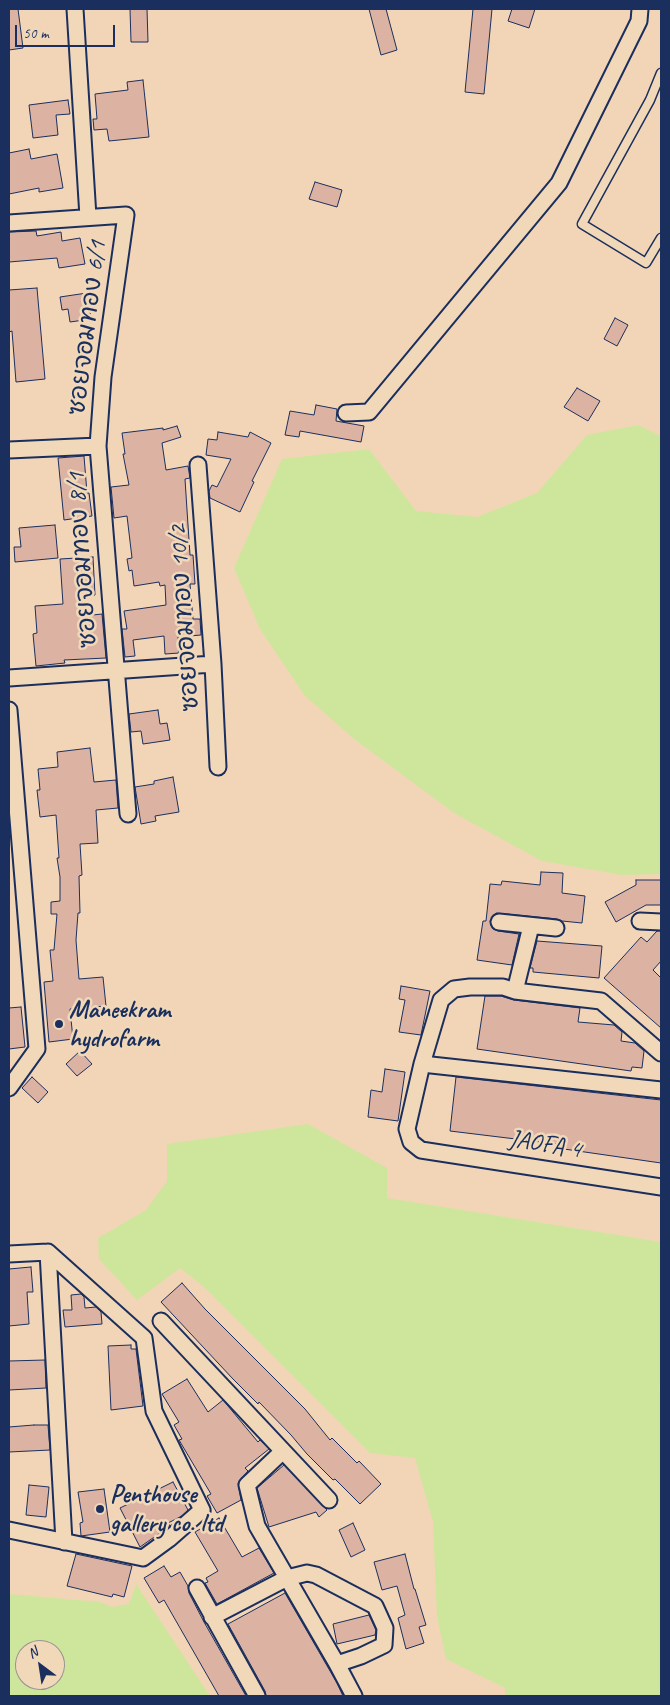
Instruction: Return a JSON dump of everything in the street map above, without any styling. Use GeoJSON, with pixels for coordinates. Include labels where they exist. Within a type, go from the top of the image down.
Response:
{"type":"FeatureCollection","features":[{"type":"Feature","properties":{"kind":"street"},"geometry":{"type":"LineString","coordinates":[[9,223],[88,218],[75,9]]}},
{"type":"Feature","properties":{"kind":"street"},"geometry":{"type":"LineString","coordinates":[[346,413],[369,412],[559,182],[639,21],[640,9]]}},
{"type":"Feature","properties":{"kind":"street","name":"ซอยจอมทอง 6/1"},"geometry":{"type":"LineString","coordinates":[[88,218],[126,215],[102,377],[98,446]]}},
{"type":"Feature","properties":{"kind":"street"},"geometry":{"type":"LineString","coordinates":[[9,450],[98,446]]}},
{"type":"Feature","properties":{"kind":"street","name":"ซอยจอมทอง 8/1"},"geometry":{"type":"LineString","coordinates":[[98,446],[128,814]]}},
{"type":"Feature","properties":{"kind":"street","name":"ซอยจอมทอง 10/2"},"geometry":{"type":"LineString","coordinates":[[198,465],[213,664],[218,767]]}},
{"type":"Feature","properties":{"kind":"street"},"geometry":{"type":"LineString","coordinates":[[9,678],[213,664]]}},
{"type":"Feature","properties":{"kind":"street"},"geometry":{"type":"LineString","coordinates":[[9,710],[37,1049],[9,1088]]}},
{"type":"Feature","properties":{"kind":"street"},"geometry":{"type":"LineString","coordinates":[[640,921],[661,922]]}},
{"type":"Feature","properties":{"kind":"street"},"geometry":{"type":"LineString","coordinates":[[499,922],[556,928]]}},
{"type":"Feature","properties":{"kind":"street"},"geometry":{"type":"LineString","coordinates":[[515,991],[531,926]]}},
{"type":"Feature","properties":{"kind":"street"},"geometry":{"type":"LineString","coordinates":[[661,1053],[601,1001],[515,991],[502,987],[470,987],[454,989],[441,1000],[422,1064],[661,1090]]}},
{"type":"Feature","properties":{"kind":"street","name":"JAOFA 4"},"geometry":{"type":"LineString","coordinates":[[422,1064],[407,1129],[411,1142],[421,1150],[661,1187]]}},
{"type":"Feature","properties":{"kind":"street"},"geometry":{"type":"LineString","coordinates":[[9,1254],[48,1252],[144,1338],[154,1411],[202,1510],[169,1539],[143,1558],[9,1530]]}},
{"type":"Feature","properties":{"kind":"street"},"geometry":{"type":"LineString","coordinates":[[48,1252],[64,1542]]}},
{"type":"Feature","properties":{"kind":"street"},"geometry":{"type":"LineString","coordinates":[[161,1321],[329,1500]]}},
{"type":"Feature","properties":{"kind":"street"},"geometry":{"type":"LineString","coordinates":[[283,1451],[247,1485],[257,1526],[354,1696]]}},
{"type":"Feature","properties":{"kind":"street"},"geometry":{"type":"LineString","coordinates":[[212,1617],[287,1578],[307,1573],[316,1575],[375,1606],[385,1628],[384,1645],[361,1656],[337,1664]]}},
{"type":"Feature","properties":{"kind":"street"},"geometry":{"type":"LineString","coordinates":[[197,1588],[257,1696]]}},
{"type":"Feature","properties":{"kind":"lane"},"geometry":{"type":"LineString","coordinates":[[661,73],[650,100],[582,224],[646,263],[661,238]]}},
{"type":"Feature","properties":{"kind":"green space"},"geometry":{"type":"Polygon","coordinates":[[[638,425],[661,436],[661,874],[622,875],[542,861],[454,813],[354,739],[305,696],[260,629],[234,568],[282,459],[369,449],[416,511],[477,517],[537,493],[587,435],[638,425]]]}},
{"type":"Feature","properties":{"kind":"green space"},"geometry":{"type":"Polygon","coordinates":[[[308,1124],[387,1168],[387,1198],[661,1242],[661,1383],[659,1386],[661,1400],[661,1696],[505,1696],[505,1688],[446,1659],[437,1616],[433,1522],[415,1458],[370,1453],[204,1287],[180,1268],[137,1300],[99,1259],[98,1238],[146,1210],[167,1181],[167,1144],[308,1124]]]}},
{"type":"Feature","properties":{"kind":"green space"},"geometry":{"type":"Polygon","coordinates":[[[136,1584],[210,1696],[9,1696],[9,1594],[100,1602],[112,1607],[129,1604],[136,1584]]]}},
{"type":"Feature","properties":{"kind":"building"},"geometry":{"type":"Polygon","coordinates":[[[9,9],[18,9],[23,48],[9,50],[9,9]]]}},
{"type":"Feature","properties":{"kind":"building"},"geometry":{"type":"Polygon","coordinates":[[[130,9],[147,9],[148,42],[131,42],[130,9]]]}},
{"type":"Feature","properties":{"kind":"building"},"geometry":{"type":"Polygon","coordinates":[[[369,9],[386,9],[397,50],[381,55],[369,9]]]}},
{"type":"Feature","properties":{"kind":"building"},"geometry":{"type":"Polygon","coordinates":[[[473,9],[492,9],[484,94],[465,92],[473,9]]]}},
{"type":"Feature","properties":{"kind":"building"},"geometry":{"type":"Polygon","coordinates":[[[512,9],[535,9],[529,28],[508,21],[512,9]]]}},
{"type":"Feature","properties":{"kind":"building"},"geometry":{"type":"Polygon","coordinates":[[[143,80],[149,137],[109,141],[107,129],[94,130],[93,119],[97,119],[95,94],[128,90],[127,82],[143,80]]]}},
{"type":"Feature","properties":{"kind":"building"},"geometry":{"type":"Polygon","coordinates":[[[68,100],[70,114],[56,115],[58,135],[33,138],[29,105],[68,100]]]}},
{"type":"Feature","properties":{"kind":"building"},"geometry":{"type":"Polygon","coordinates":[[[29,149],[31,159],[57,154],[63,188],[39,192],[39,188],[9,194],[9,153],[29,149]]]}},
{"type":"Feature","properties":{"kind":"building"},"geometry":{"type":"Polygon","coordinates":[[[315,182],[342,190],[337,207],[309,199],[315,182]]]}},
{"type":"Feature","properties":{"kind":"building"},"geometry":{"type":"Polygon","coordinates":[[[36,231],[37,236],[61,232],[62,241],[80,238],[85,264],[59,268],[57,258],[9,262],[9,232],[36,231]]]}},
{"type":"Feature","properties":{"kind":"building"},"geometry":{"type":"Polygon","coordinates":[[[37,288],[45,379],[16,382],[12,331],[9,332],[9,290],[37,288]]]}},
{"type":"Feature","properties":{"kind":"building"},"geometry":{"type":"Polygon","coordinates":[[[87,293],[91,319],[70,322],[68,309],[62,310],[60,297],[87,293]]]}},
{"type":"Feature","properties":{"kind":"building"},"geometry":{"type":"Polygon","coordinates":[[[615,318],[628,325],[617,346],[604,339],[615,318]]]}},
{"type":"Feature","properties":{"kind":"building"},"geometry":{"type":"Polygon","coordinates":[[[577,388],[600,401],[588,421],[564,407],[577,388]]]}},
{"type":"Feature","properties":{"kind":"building"},"geometry":{"type":"Polygon","coordinates":[[[316,405],[337,409],[336,421],[364,426],[361,442],[300,431],[299,437],[285,435],[290,411],[314,415],[316,405]]]}},
{"type":"Feature","properties":{"kind":"building"},"geometry":{"type":"Polygon","coordinates":[[[177,426],[181,437],[162,443],[166,470],[188,466],[190,478],[185,479],[190,555],[193,555],[195,584],[190,584],[193,619],[200,619],[201,635],[178,637],[179,653],[165,654],[164,636],[133,640],[135,656],[125,657],[122,629],[127,629],[124,611],[166,605],[165,585],[160,586],[159,582],[134,586],[132,570],[129,571],[127,559],[132,558],[127,516],[114,518],[111,487],[129,485],[123,454],[125,454],[122,433],[163,428],[163,430],[177,426]]]}},
{"type":"Feature","properties":{"kind":"building"},"geometry":{"type":"Polygon","coordinates":[[[218,432],[248,437],[250,432],[271,443],[252,481],[254,482],[240,512],[210,498],[209,491],[212,485],[217,487],[231,459],[206,455],[208,439],[217,440],[218,432]]]}},
{"type":"Feature","properties":{"kind":"building"},"geometry":{"type":"Polygon","coordinates":[[[84,456],[87,493],[89,493],[92,516],[64,520],[58,458],[84,456]]]}},
{"type":"Feature","properties":{"kind":"building"},"geometry":{"type":"Polygon","coordinates":[[[55,525],[58,558],[15,562],[14,547],[21,547],[19,528],[55,525]]]}},
{"type":"Feature","properties":{"kind":"building"},"geometry":{"type":"Polygon","coordinates":[[[93,557],[95,595],[81,597],[83,616],[102,614],[106,658],[64,660],[65,663],[36,666],[33,634],[37,633],[35,606],[63,604],[60,559],[93,557]]]}},
{"type":"Feature","properties":{"kind":"building"},"geometry":{"type":"Polygon","coordinates":[[[158,710],[160,724],[167,723],[170,740],[143,744],[141,731],[131,732],[129,714],[158,710]]]}},
{"type":"Feature","properties":{"kind":"building"},"geometry":{"type":"Polygon","coordinates":[[[90,748],[94,782],[116,780],[118,808],[96,810],[98,843],[80,844],[82,875],[79,876],[80,913],[78,913],[76,940],[79,979],[103,977],[106,1006],[70,1009],[73,1039],[49,1042],[44,982],[53,981],[50,950],[54,950],[57,914],[51,914],[51,902],[60,901],[60,877],[57,858],[59,858],[56,815],[40,817],[37,790],[40,790],[38,769],[58,767],[57,752],[90,748]]]}},
{"type":"Feature","properties":{"kind":"building"},"geometry":{"type":"Polygon","coordinates":[[[173,777],[179,812],[155,816],[156,821],[141,824],[135,787],[154,784],[154,781],[173,777]]]}},
{"type":"Feature","properties":{"kind":"building"},"geometry":{"type":"Polygon","coordinates":[[[541,872],[563,873],[562,893],[585,896],[582,923],[496,913],[490,921],[493,929],[519,934],[512,965],[477,960],[483,921],[486,921],[490,884],[501,885],[502,881],[540,885],[541,872]]]}},
{"type":"Feature","properties":{"kind":"building"},"geometry":{"type":"Polygon","coordinates":[[[636,880],[661,880],[661,905],[646,905],[616,922],[605,902],[636,885],[636,880]]]}},
{"type":"Feature","properties":{"kind":"building"},"geometry":{"type":"Polygon","coordinates":[[[657,931],[661,931],[661,961],[653,970],[661,978],[661,1028],[604,978],[641,937],[647,942],[657,931]]]}},
{"type":"Feature","properties":{"kind":"building"},"geometry":{"type":"Polygon","coordinates":[[[537,941],[602,946],[599,978],[533,972],[533,968],[530,968],[537,941]]]}},
{"type":"Feature","properties":{"kind":"building"},"geometry":{"type":"Polygon","coordinates":[[[401,986],[430,991],[421,1035],[399,1032],[405,1000],[399,999],[401,986]]]}},
{"type":"Feature","properties":{"kind":"building"},"geometry":{"type":"Polygon","coordinates":[[[485,996],[501,996],[514,1000],[580,1008],[578,1022],[614,1025],[622,1032],[621,1041],[635,1043],[644,1051],[642,1068],[632,1067],[631,1071],[477,1049],[485,996]]]}},
{"type":"Feature","properties":{"kind":"building"},"geometry":{"type":"Polygon","coordinates":[[[21,1007],[25,1047],[9,1049],[9,1008],[21,1007]]]}},
{"type":"Feature","properties":{"kind":"building"},"geometry":{"type":"Polygon","coordinates":[[[80,1051],[92,1064],[77,1076],[66,1064],[80,1051]]]}},
{"type":"Feature","properties":{"kind":"building"},"geometry":{"type":"Polygon","coordinates":[[[385,1069],[405,1072],[398,1121],[368,1117],[371,1090],[382,1092],[385,1069]]]}},
{"type":"Feature","properties":{"kind":"building"},"geometry":{"type":"Polygon","coordinates":[[[32,1077],[48,1092],[38,1103],[22,1088],[32,1077]]]}},
{"type":"Feature","properties":{"kind":"building"},"geometry":{"type":"Polygon","coordinates":[[[456,1077],[661,1100],[661,1163],[564,1149],[565,1145],[450,1131],[456,1077]]]}},
{"type":"Feature","properties":{"kind":"building"},"geometry":{"type":"Polygon","coordinates":[[[31,1267],[33,1292],[27,1292],[29,1324],[9,1326],[9,1269],[31,1267]]]}},
{"type":"Feature","properties":{"kind":"building"},"geometry":{"type":"Polygon","coordinates":[[[182,1283],[205,1309],[305,1409],[330,1440],[332,1438],[357,1463],[359,1461],[381,1484],[360,1504],[307,1454],[259,1402],[258,1404],[233,1379],[161,1302],[182,1283]]]}},
{"type":"Feature","properties":{"kind":"building"},"geometry":{"type":"Polygon","coordinates":[[[81,1294],[84,1297],[85,1308],[96,1307],[101,1312],[102,1324],[65,1327],[63,1310],[72,1310],[71,1295],[81,1294]]]}},
{"type":"Feature","properties":{"kind":"building"},"geometry":{"type":"Polygon","coordinates":[[[131,1345],[131,1349],[136,1349],[143,1406],[111,1410],[108,1346],[131,1345]]]}},
{"type":"Feature","properties":{"kind":"building"},"geometry":{"type":"Polygon","coordinates":[[[45,1360],[46,1388],[9,1390],[9,1361],[45,1360]]]}},
{"type":"Feature","properties":{"kind":"building"},"geometry":{"type":"Polygon","coordinates":[[[187,1379],[208,1412],[223,1400],[258,1442],[260,1440],[269,1449],[245,1468],[248,1471],[238,1483],[241,1500],[217,1513],[207,1496],[211,1494],[179,1440],[182,1439],[174,1425],[179,1422],[162,1394],[187,1379]]]}},
{"type":"Feature","properties":{"kind":"building"},"geometry":{"type":"Polygon","coordinates":[[[48,1425],[50,1450],[9,1452],[9,1427],[48,1425]]]}},
{"type":"Feature","properties":{"kind":"building"},"geometry":{"type":"Polygon","coordinates":[[[284,1465],[327,1510],[319,1517],[316,1512],[269,1527],[257,1488],[284,1465]]]}},
{"type":"Feature","properties":{"kind":"building"},"geometry":{"type":"Polygon","coordinates":[[[173,1482],[188,1510],[182,1516],[168,1523],[170,1526],[140,1547],[120,1508],[173,1482]]]}},
{"type":"Feature","properties":{"kind":"building"},"geometry":{"type":"Polygon","coordinates":[[[29,1485],[49,1487],[46,1517],[26,1515],[29,1485]]]}},
{"type":"Feature","properties":{"kind":"building","name":"Penthouse gallery co. ltd"},"geometry":{"type":"Polygon","coordinates":[[[104,1489],[110,1532],[81,1536],[80,1523],[83,1522],[78,1492],[104,1489]]]}},
{"type":"Feature","properties":{"kind":"building"},"geometry":{"type":"Polygon","coordinates":[[[219,1518],[242,1557],[259,1548],[274,1573],[217,1604],[205,1583],[208,1582],[206,1578],[218,1571],[195,1532],[219,1518]]]}},
{"type":"Feature","properties":{"kind":"building"},"geometry":{"type":"Polygon","coordinates":[[[353,1523],[365,1550],[351,1557],[339,1530],[353,1523]]]}},
{"type":"Feature","properties":{"kind":"building"},"geometry":{"type":"Polygon","coordinates":[[[76,1554],[132,1566],[124,1597],[113,1594],[112,1597],[67,1586],[76,1554]]]}},
{"type":"Feature","properties":{"kind":"building"},"geometry":{"type":"Polygon","coordinates":[[[405,1554],[426,1625],[419,1627],[424,1643],[406,1649],[398,1618],[405,1615],[397,1586],[382,1590],[374,1562],[405,1554]]]}},
{"type":"Feature","properties":{"kind":"building"},"geometry":{"type":"Polygon","coordinates":[[[164,1566],[171,1577],[180,1572],[204,1622],[246,1696],[219,1696],[164,1600],[159,1603],[144,1578],[164,1566]]]}},
{"type":"Feature","properties":{"kind":"building"},"geometry":{"type":"Polygon","coordinates":[[[285,1593],[343,1696],[266,1696],[228,1624],[285,1593]]]}},
{"type":"Feature","properties":{"kind":"building"},"geometry":{"type":"Polygon","coordinates":[[[369,1615],[376,1630],[375,1635],[337,1644],[333,1624],[369,1615]]]}},
{"type":"Feature","properties":{"kind":"place","name":"Maneekram hydrofarm"},"geometry":{"type":"Point","coordinates":[59,1024]}},
{"type":"Feature","properties":{"kind":"place","name":"Penthouse gallery co. ltd"},"geometry":{"type":"Point","coordinates":[100,1509]}}]}
